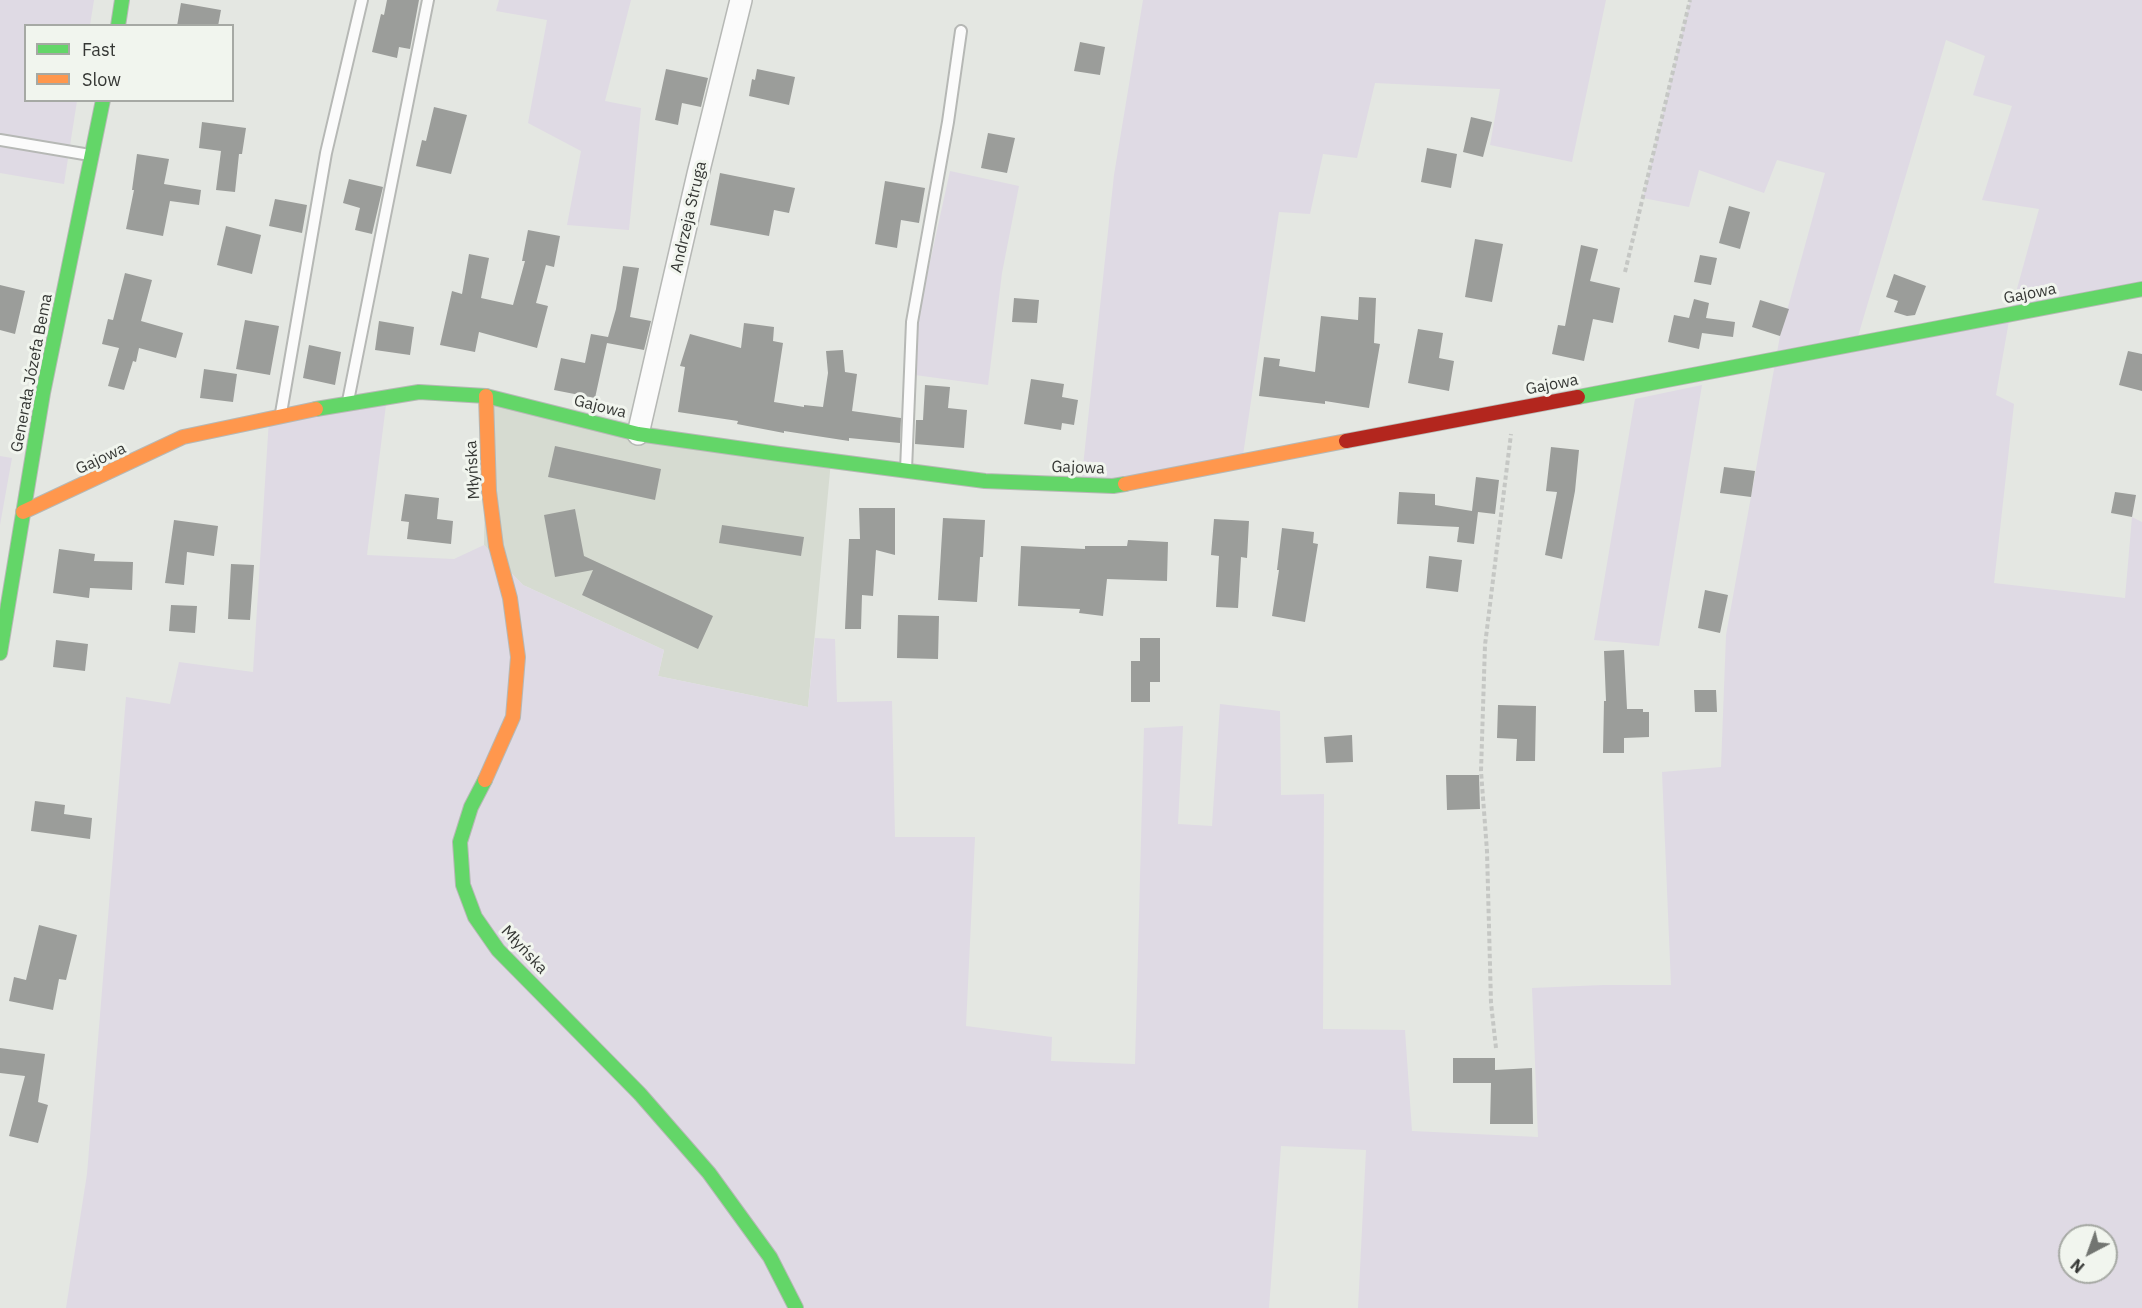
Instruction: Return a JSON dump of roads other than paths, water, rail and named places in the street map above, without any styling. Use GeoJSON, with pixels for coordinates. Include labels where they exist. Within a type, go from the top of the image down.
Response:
{"type":"FeatureCollection","features":[{"type":"Feature","properties":{"kind":"street"},"geometry":{"type":"LineString","coordinates":[[118,24],[122,0]]}},
{"type":"Feature","properties":{"kind":"street","name":"Andrzeja Struga"},"geometry":{"type":"LineString","coordinates":[[638,434],[741,0]]}},
{"type":"Feature","properties":{"kind":"street","name":"Generała Józefa Bema"},"geometry":{"type":"LineString","coordinates":[[0,654],[43,393],[103,102]]}},
{"type":"Feature","properties":{"kind":"street","name":"Gajowa"},"geometry":{"type":"LineString","coordinates":[[23,512],[183,437],[419,392],[486,396],[638,434],[985,481],[1113,486],[2142,289]]}},
{"type":"Feature","properties":{"kind":"street","name":"Młyńska"},"geometry":{"type":"LineString","coordinates":[[486,396],[489,491],[496,546],[510,598],[518,657],[513,717],[471,807],[460,842],[463,885],[475,917],[498,950],[632,1086],[709,1173],[770,1257],[796,1308]]}},
{"type":"Feature","properties":{"kind":"lane"},"geometry":{"type":"LineString","coordinates":[[280,417],[326,153],[362,0]]}},
{"type":"Feature","properties":{"kind":"lane"},"geometry":{"type":"LineString","coordinates":[[347,404],[428,0]]}},
{"type":"Feature","properties":{"kind":"lane"},"geometry":{"type":"LineString","coordinates":[[906,470],[912,322],[948,122],[961,31]]}},
{"type":"Feature","properties":{"kind":"lane"},"geometry":{"type":"LineString","coordinates":[[0,140],[93,155]]}}]}
